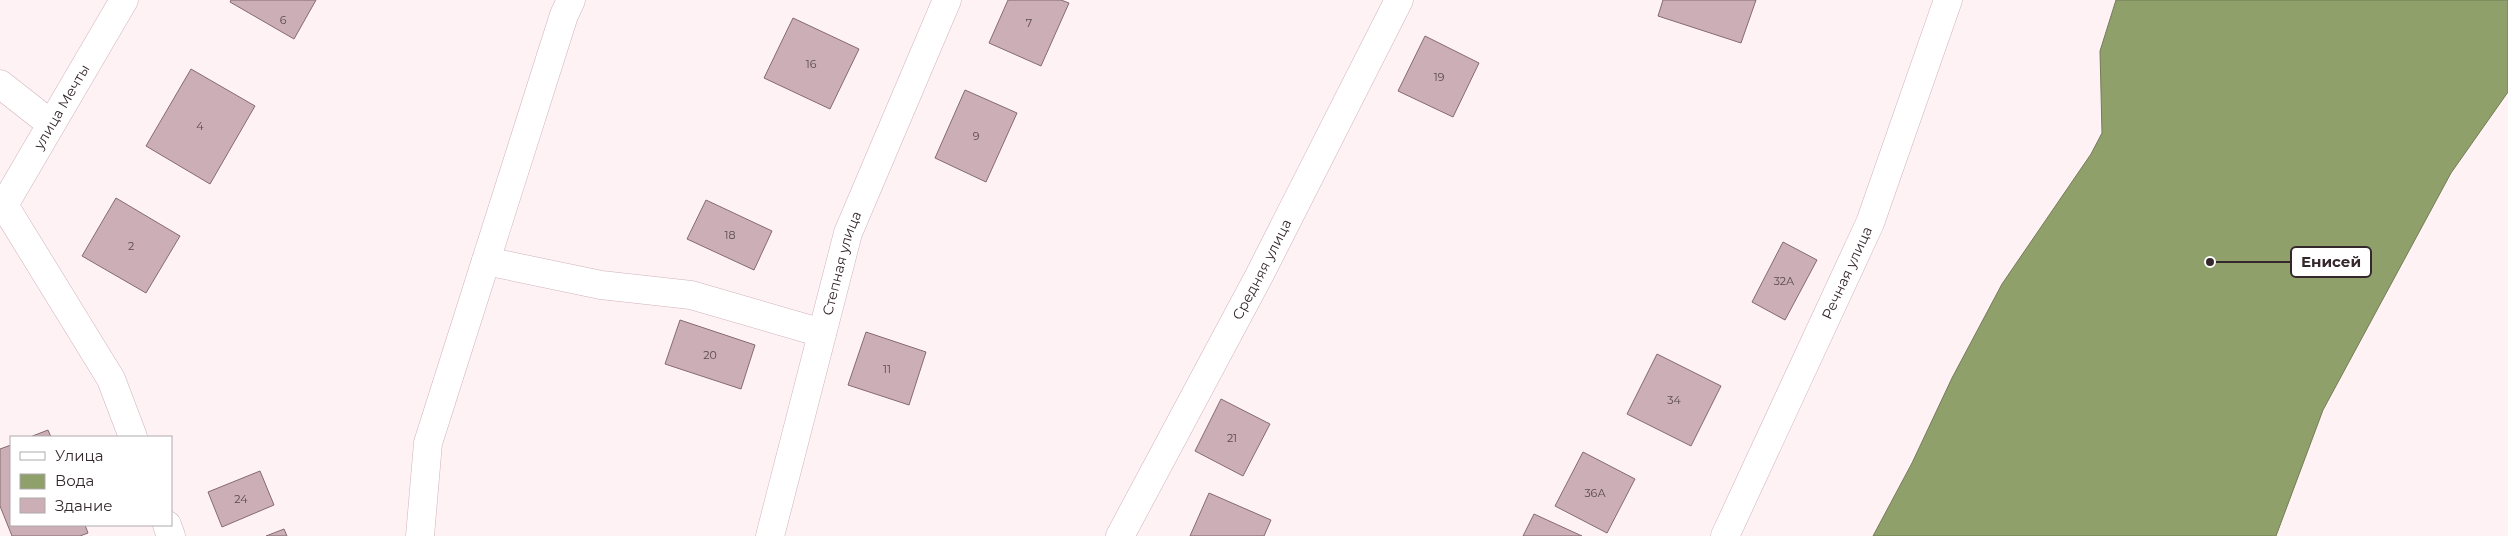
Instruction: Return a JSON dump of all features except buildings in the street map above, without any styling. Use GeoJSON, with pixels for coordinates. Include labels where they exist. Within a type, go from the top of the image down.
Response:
{"type":"FeatureCollection","features":[{"type":"Feature","properties":{"kind":"street","name":"улица Мечты"},"geometry":{"type":"LineString","coordinates":[[2,208],[124,0]]}},
{"type":"Feature","properties":{"kind":"street"},"geometry":{"type":"LineString","coordinates":[[420,536],[428,443],[571,0]]}},
{"type":"Feature","properties":{"kind":"street","name":"Степная улица"},"geometry":{"type":"LineString","coordinates":[[770,536],[848,233],[947,0]]}},
{"type":"Feature","properties":{"kind":"street","name":"Средняя улица"},"geometry":{"type":"LineString","coordinates":[[1120,536],[1259,276],[1399,0]]}},
{"type":"Feature","properties":{"kind":"street","name":"Речная улица"},"geometry":{"type":"LineString","coordinates":[[1725,536],[1870,223],[1948,0]]}},
{"type":"Feature","properties":{"kind":"street"},"geometry":{"type":"LineString","coordinates":[[0,84],[51,124]]}},
{"type":"Feature","properties":{"kind":"street"},"geometry":{"type":"LineString","coordinates":[[2,208],[111,379],[133,436]]}},
{"type":"Feature","properties":{"kind":"street"},"geometry":{"type":"LineString","coordinates":[[486,261],[601,285],[691,295],[822,333]]}},
{"type":"Feature","properties":{"kind":"water"},"geometry":{"type":"Polygon","coordinates":[[[2116,0],[2508,0],[2508,92],[2451,173],[2323,410],[2276,536],[1873,536],[1912,463],[1952,378],[2002,284],[2091,154],[2102,133],[2100,51],[2116,0]]]}},
{"type":"Feature","properties":{"kind":"place","name":"Енисей"},"geometry":{"type":"Point","coordinates":[2210,262]}}]}
